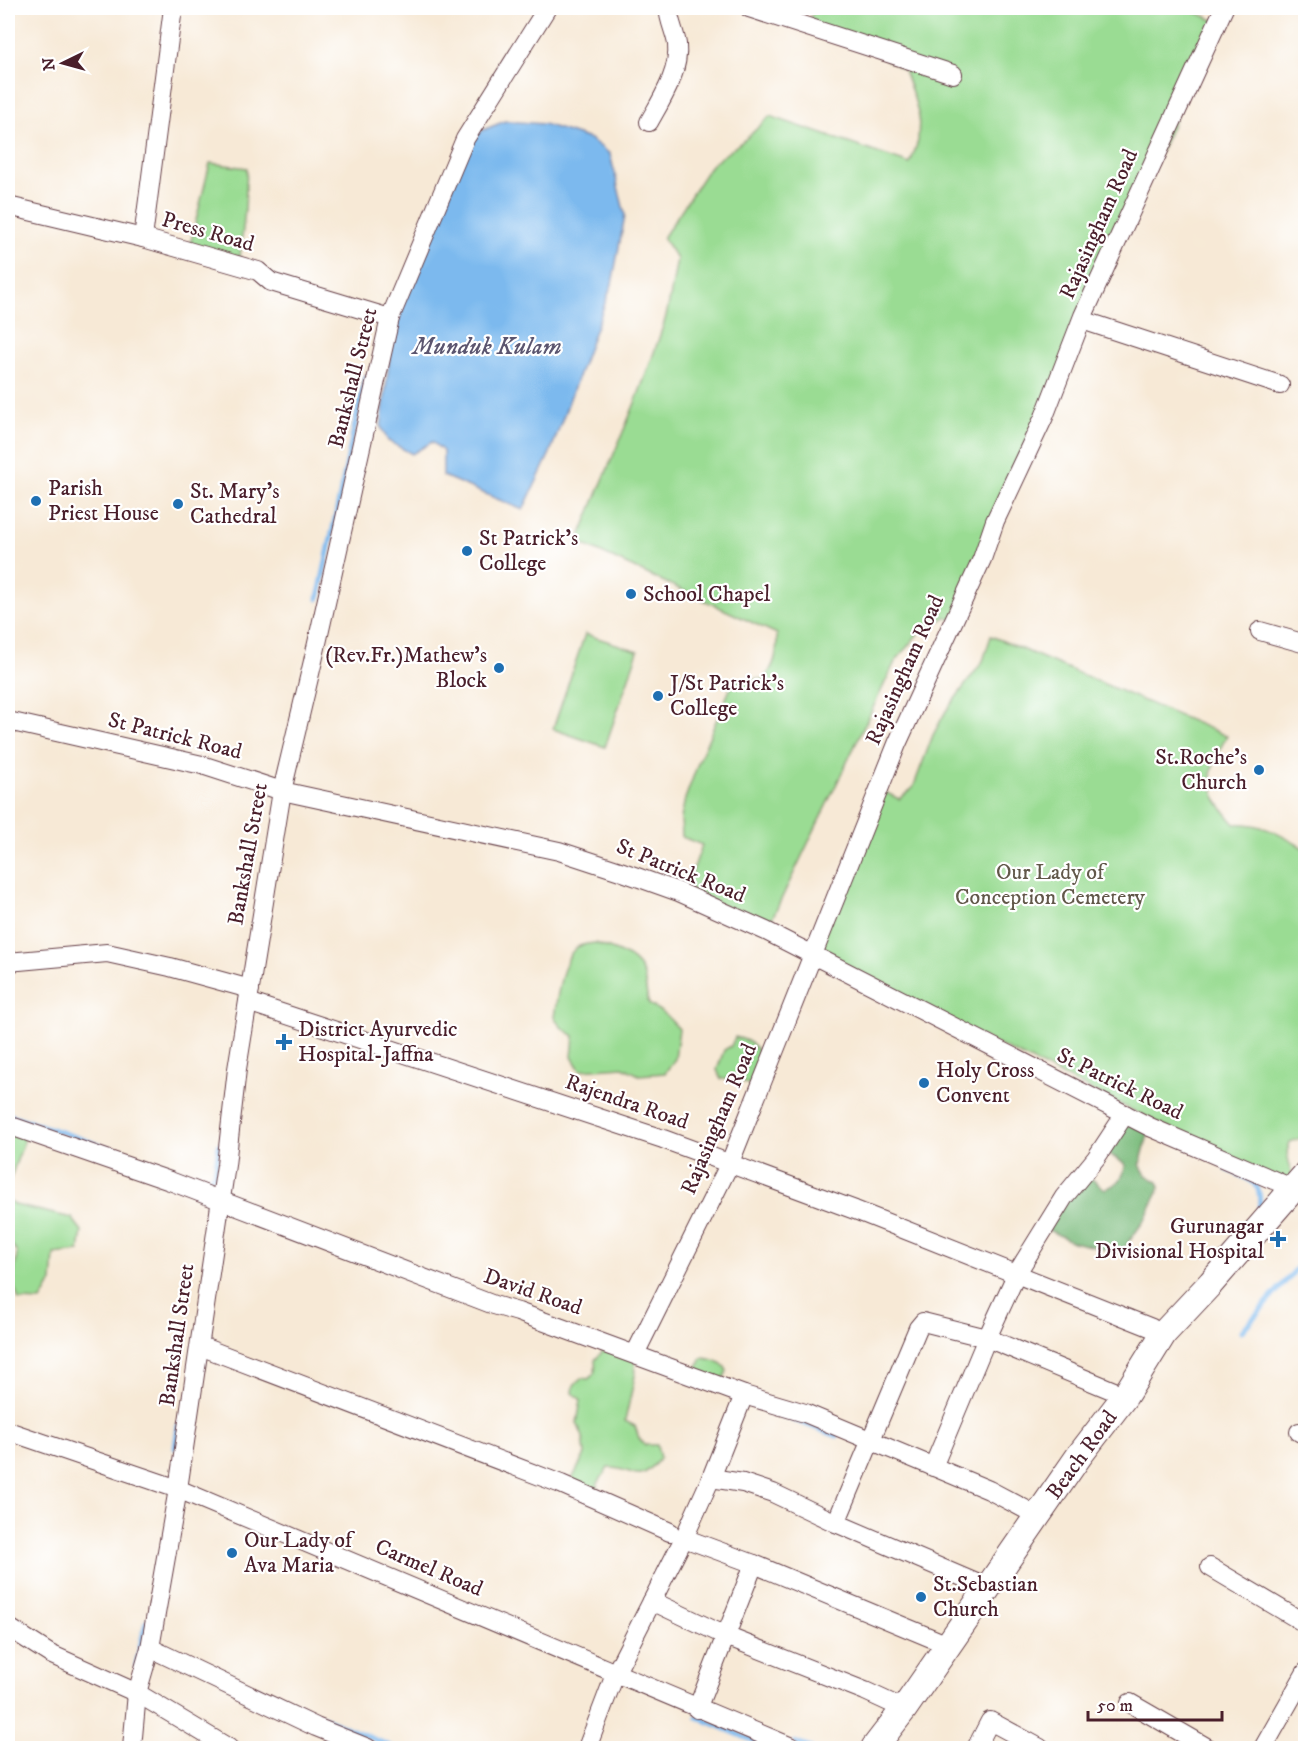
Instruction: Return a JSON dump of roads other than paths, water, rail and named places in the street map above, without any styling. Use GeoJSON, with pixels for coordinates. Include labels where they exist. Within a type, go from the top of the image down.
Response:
{"type":"FeatureCollection","features":[{"type":"Feature","properties":{"kind":"main road","name":"Beach Road"},"geometry":{"type":"LineString","coordinates":[[881,1747],[903,1709],[1080,1456],[1125,1396],[1164,1333],[1302,1186]]}},
{"type":"Feature","properties":{"kind":"street"},"geometry":{"type":"LineString","coordinates":[[142,238],[174,8]]}},
{"type":"Feature","properties":{"kind":"street","name":"Bankshall Street"},"geometry":{"type":"LineString","coordinates":[[132,1749],[137,1693],[150,1648],[178,1489],[249,995],[282,791],[390,318],[465,139],[547,8]]}},
{"type":"Feature","properties":{"kind":"street"},"geometry":{"type":"LineString","coordinates":[[649,122],[665,94],[674,70],[677,44],[669,21],[668,8]]}},
{"type":"Feature","properties":{"kind":"street"},"geometry":{"type":"LineString","coordinates":[[749,8],[953,74]]}},
{"type":"Feature","properties":{"kind":"street","name":"Rajasingham Road"},"geometry":{"type":"LineString","coordinates":[[635,1354],[729,1165],[897,744],[982,559],[995,521],[1044,417],[1082,320],[1224,8]]}},
{"type":"Feature","properties":{"kind":"street","name":"Press Road"},"geometry":{"type":"LineString","coordinates":[[8,206],[142,238],[258,271],[271,282],[390,318]]}},
{"type":"Feature","properties":{"kind":"street"},"geometry":{"type":"LineString","coordinates":[[1082,320],[1280,385]]}},
{"type":"Feature","properties":{"kind":"street"},"geometry":{"type":"LineString","coordinates":[[1260,631],[1305,644]]}},
{"type":"Feature","properties":{"kind":"street","name":"St Patrick Road"},"geometry":{"type":"LineString","coordinates":[[8,721],[202,765],[282,791],[558,851],[679,892],[812,954],[1125,1114],[1204,1151],[1302,1186]]}},
{"type":"Feature","properties":{"kind":"street","name":"Rajendra Road"},"geometry":{"type":"LineString","coordinates":[[8,962],[107,953],[170,967],[663,1139],[855,1210],[1152,1328]]}},
{"type":"Feature","properties":{"kind":"street"},"geometry":{"type":"LineString","coordinates":[[933,1467],[987,1338],[1017,1274],[1064,1197],[1096,1158],[1125,1114]]}},
{"type":"Feature","properties":{"kind":"street","name":"David Road"},"geometry":{"type":"LineString","coordinates":[[8,1125],[170,1181],[494,1305],[744,1395],[805,1413],[989,1490],[1038,1516]]}},
{"type":"Feature","properties":{"kind":"street"},"geometry":{"type":"LineString","coordinates":[[836,1523],[918,1328],[923,1322],[987,1338],[1114,1391]]}},
{"type":"Feature","properties":{"kind":"street"},"geometry":{"type":"LineString","coordinates":[[200,1346],[561,1484],[677,1535],[754,1564],[948,1646]]}},
{"type":"Feature","properties":{"kind":"street"},"geometry":{"type":"LineString","coordinates":[[587,1749],[616,1672],[652,1601],[677,1535],[711,1478],[744,1395]]}},
{"type":"Feature","properties":{"kind":"street","name":"Carmel Road"},"geometry":{"type":"LineString","coordinates":[[8,1431],[178,1489],[794,1749]]}},
{"type":"Feature","properties":{"kind":"street"},"geometry":{"type":"LineString","coordinates":[[711,1478],[743,1483],[773,1493],[836,1523],[988,1587]]}},
{"type":"Feature","properties":{"kind":"street"},"geometry":{"type":"LineString","coordinates":[[697,1709],[754,1564]]}},
{"type":"Feature","properties":{"kind":"street"},"geometry":{"type":"LineString","coordinates":[[1210,1567],[1305,1624]]}},
{"type":"Feature","properties":{"kind":"street"},"geometry":{"type":"LineString","coordinates":[[652,1601],[726,1636],[865,1691],[903,1709]]}},
{"type":"Feature","properties":{"kind":"street"},"geometry":{"type":"LineString","coordinates":[[8,1627],[50,1654],[137,1693],[229,1749]]}},
{"type":"Feature","properties":{"kind":"street"},"geometry":{"type":"LineString","coordinates":[[150,1648],[316,1727],[368,1749]]}},
{"type":"Feature","properties":{"kind":"street"},"geometry":{"type":"LineString","coordinates":[[1263,1749],[1305,1672]]}},
{"type":"Feature","properties":{"kind":"street"},"geometry":{"type":"LineString","coordinates":[[1130,1703],[1208,1749]]}},
{"type":"Feature","properties":{"kind":"street"},"geometry":{"type":"LineString","coordinates":[[976,1749],[990,1721],[1040,1749]]}},
{"type":"Feature","properties":{"kind":"water","name":"Munduk Kulam"},"geometry":{"type":"Polygon","coordinates":[[[505,121],[544,124],[590,139],[610,154],[625,215],[612,284],[550,453],[523,510],[443,476],[443,451],[432,442],[412,454],[388,441],[381,427],[394,321],[471,141],[483,130],[505,121]]]}},
{"type":"Feature","properties":{"kind":"waterway"},"geometry":{"type":"LineString","coordinates":[[318,599],[365,377]]}},
{"type":"Feature","properties":{"kind":"waterway"},"geometry":{"type":"LineString","coordinates":[[8,1114],[206,1181],[215,1174],[219,1145]]}},
{"type":"Feature","properties":{"kind":"waterway"},"geometry":{"type":"LineString","coordinates":[[1227,1169],[1254,1183],[1259,1194],[1259,1212]]}},
{"type":"Feature","properties":{"kind":"waterway"},"geometry":{"type":"LineString","coordinates":[[1241,1332],[1306,1258]]}},
{"type":"Feature","properties":{"kind":"waterway"},"geometry":{"type":"LineString","coordinates":[[775,1413],[837,1436]]}},
{"type":"Feature","properties":{"kind":"waterway"},"geometry":{"type":"LineString","coordinates":[[175,1448],[178,1426]]}},
{"type":"Feature","properties":{"kind":"waterway"},"geometry":{"type":"LineString","coordinates":[[136,1666],[146,1622]]}},
{"type":"Feature","properties":{"kind":"waterway"},"geometry":{"type":"LineString","coordinates":[[256,1689],[395,1748]]}},
{"type":"Feature","properties":{"kind":"waterway"},"geometry":{"type":"LineString","coordinates":[[697,1717],[770,1748]]}},
{"type":"Feature","properties":{"kind":"waterway"},"geometry":{"type":"LineString","coordinates":[[796,1743],[811,1748]]}},
{"type":"Feature","properties":{"kind":"place","name":"Parish Priest House"},"geometry":{"type":"Point","coordinates":[36,501]}},
{"type":"Feature","properties":{"kind":"place","name":"St. Mary's Cathedral"},"geometry":{"type":"Point","coordinates":[178,504]}},
{"type":"Feature","properties":{"kind":"place","name":"St Patrick's College"},"geometry":{"type":"Point","coordinates":[467,551]}},
{"type":"Feature","properties":{"kind":"place","name":"School Chapel"},"geometry":{"type":"Point","coordinates":[631,594]}},
{"type":"Feature","properties":{"kind":"place","name":"(Rev.Fr.)Mathew's Block"},"geometry":{"type":"Point","coordinates":[499,668]}},
{"type":"Feature","properties":{"kind":"place","name":"J/St Patrick's College"},"geometry":{"type":"Point","coordinates":[658,696]}},
{"type":"Feature","properties":{"kind":"place","name":"St.Roche's Church"},"geometry":{"type":"Point","coordinates":[1259,770]}},
{"type":"Feature","properties":{"kind":"place","name":"District Ayurvedic Hospital-Jaffna"},"geometry":{"type":"Point","coordinates":[284,1042]}},
{"type":"Feature","properties":{"kind":"place","name":"Holy Cross Convent"},"geometry":{"type":"Point","coordinates":[924,1083]}},
{"type":"Feature","properties":{"kind":"place","name":"Gurunagar Divisional Hospital"},"geometry":{"type":"Point","coordinates":[1278,1239]}},
{"type":"Feature","properties":{"kind":"place","name":"Our Lady of Ava Maria"},"geometry":{"type":"Point","coordinates":[232,1553]}},
{"type":"Feature","properties":{"kind":"place","name":"St.Sebastian Church"},"geometry":{"type":"Point","coordinates":[921,1597]}},
{"type":"Feature","properties":{"kind":"park label","name":"Our Lady of Conception Cemetery"},"geometry":{"type":"Point","coordinates":[1050,884]}}]}
